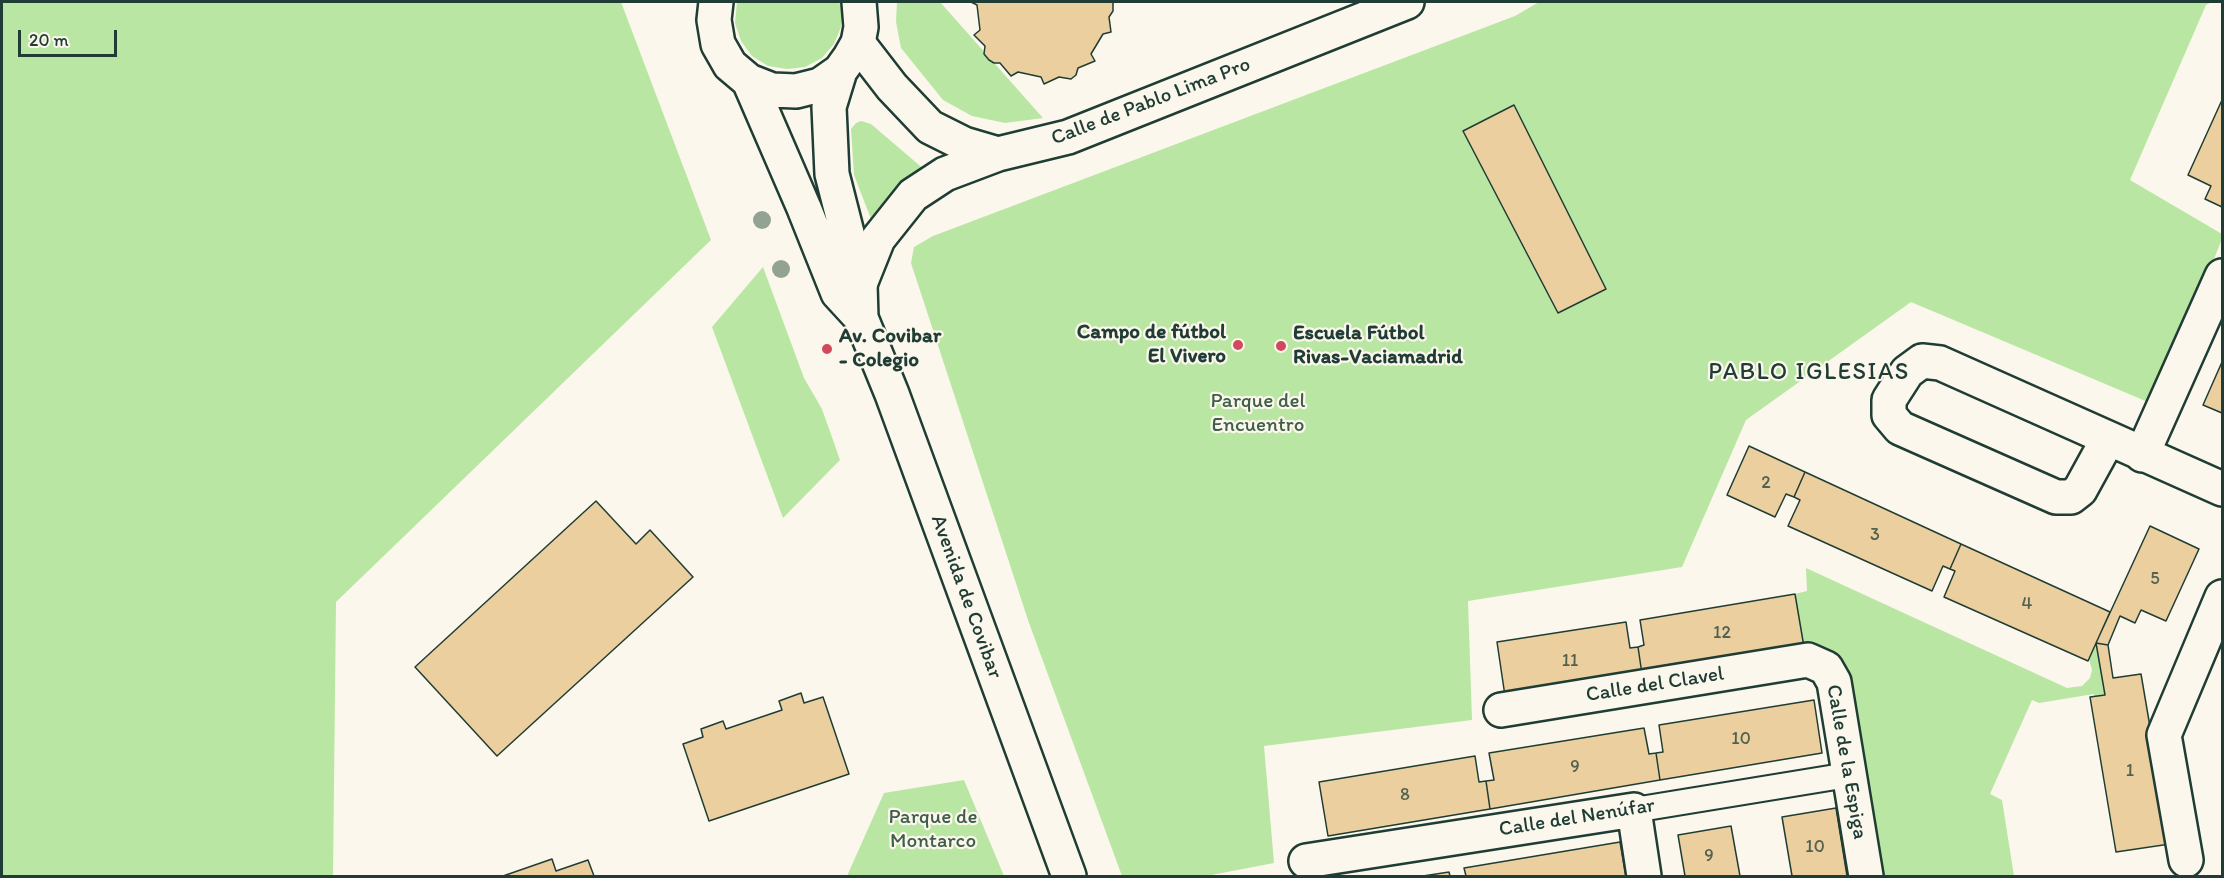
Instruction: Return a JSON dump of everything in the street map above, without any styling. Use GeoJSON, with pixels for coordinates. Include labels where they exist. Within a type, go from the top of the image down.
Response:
{"type":"FeatureCollection","features":[{"type":"Feature","properties":{"kind":"street"},"geometry":{"type":"LineString","coordinates":[[716,2],[714,20],[718,44],[730,65],[749,81],[772,90],[796,91],[820,85],[840,70],[850,57],[858,43],[861,27],[859,2]]}},
{"type":"Feature","properties":{"kind":"street","name":"Calle de Pablo Lima Pro"},"geometry":{"type":"LineString","coordinates":[[998,154],[1068,137],[1407,2]]}},
{"type":"Feature","properties":{"kind":"street"},"geometry":{"type":"LineString","coordinates":[[858,43],[892,87],[930,128],[964,144],[998,154]]}},
{"type":"Feature","properties":{"kind":"street","name":"Avenida de Covibar"},"geometry":{"type":"LineString","coordinates":[[840,70],[829,107],[832,174],[860,284],[861,318],[900,417],[1069,876]]}},
{"type":"Feature","properties":{"kind":"street","name":"Avenida de Covibar"},"geometry":{"type":"LineString","coordinates":[[749,81],[838,293],[861,318]]}},
{"type":"Feature","properties":{"kind":"street","name":"Avenida de Covibar"},"geometry":{"type":"LineString","coordinates":[[860,284],[878,239],[913,195],[945,174],[998,154]]}},
{"type":"Feature","properties":{"kind":"street"},"geometry":{"type":"LineString","coordinates":[[2142,455],[2223,276]]}},
{"type":"Feature","properties":{"kind":"street"},"geometry":{"type":"LineString","coordinates":[[2108,439],[2080,490],[2071,496],[2056,496],[1900,428],[1889,415],[1889,400],[1907,372],[1922,361],[1940,363],[2108,439],[2142,455],[2223,489]]}},
{"type":"Feature","properties":{"kind":"street"},"geometry":{"type":"LineString","coordinates":[[2186,860],[2164,735],[2223,597]]}},
{"type":"Feature","properties":{"kind":"street","name":"Calle del Clavel"},"geometry":{"type":"LineString","coordinates":[[1501,710],[1808,660]]}},
{"type":"Feature","properties":{"kind":"street","name":"Calle de la Espiga"},"geometry":{"type":"LineString","coordinates":[[1808,660],[1826,668],[1834,682],[1866,876]]}},
{"type":"Feature","properties":{"kind":"street","name":"Calle del Nenúfar"},"geometry":{"type":"LineString","coordinates":[[1306,861],[1848,775]]}},
{"type":"Feature","properties":{"kind":"street"},"geometry":{"type":"LineString","coordinates":[[1634,810],[1644,876]]}},
{"type":"Feature","properties":{"kind":"green space"},"geometry":{"type":"Polygon","coordinates":[[[2,2],[621,2],[711,240],[336,602],[333,876],[2,876],[2,2]]]}},
{"type":"Feature","properties":{"kind":"green space"},"geometry":{"type":"Polygon","coordinates":[[[737,2],[839,2],[842,9],[841,27],[834,44],[822,58],[805,67],[787,69],[768,66],[752,56],[741,41],[735,23],[737,2]]]}},
{"type":"Feature","properties":{"kind":"green space"},"geometry":{"type":"Polygon","coordinates":[[[897,2],[940,2],[1043,118],[1005,123],[972,116],[943,100],[901,48],[896,22],[897,2]]]}},
{"type":"Feature","properties":{"kind":"green space","name":"Parque del Encuentro"},"geometry":{"type":"Polygon","coordinates":[[[1539,2],[2212,2],[2206,5],[2130,180],[2222,234],[2222,239],[2155,405],[1911,302],[1746,420],[1682,567],[1468,601],[1472,720],[1264,746],[1274,863],[1206,876],[1122,876],[1029,623],[911,263],[914,247],[933,236],[1515,16],[1539,2]]]}},
{"type":"Feature","properties":{"kind":"green space"},"geometry":{"type":"Polygon","coordinates":[[[861,121],[871,124],[926,171],[873,224],[854,175],[851,129],[861,121]]]}},
{"type":"Feature","properties":{"kind":"green space"},"geometry":{"type":"Polygon","coordinates":[[[763,267],[804,378],[822,409],[840,460],[783,518],[712,327],[763,267]]]}},
{"type":"Feature","properties":{"kind":"green space"},"geometry":{"type":"Polygon","coordinates":[[[1806,568],[2067,688],[2082,686],[2090,678],[2092,670],[2089,659],[2096,643],[2105,695],[2095,697],[2094,694],[2039,703],[2032,700],[1990,794],[2002,800],[2014,876],[1876,876],[1842,679],[1804,647],[1795,594],[1807,591],[1806,568]]]}},
{"type":"Feature","properties":{"kind":"green space","name":"Parque de Montarco"},"geometry":{"type":"Polygon","coordinates":[[[964,780],[1004,876],[847,876],[884,793],[964,780]]]}},
{"type":"Feature","properties":{"kind":"building"},"geometry":{"type":"Polygon","coordinates":[[[971,2],[1113,2],[1113,11],[1109,17],[1111,32],[1103,34],[1091,54],[1095,61],[1078,68],[1076,75],[1071,79],[1059,77],[1044,84],[1041,77],[1018,72],[1011,76],[1000,63],[989,60],[984,54],[985,46],[974,35],[980,30],[977,5],[971,2]]]}},
{"type":"Feature","properties":{"kind":"building"},"geometry":{"type":"Polygon","coordinates":[[[2222,100],[2222,207],[2205,199],[2211,186],[2188,175],[2222,100]]]}},
{"type":"Feature","properties":{"kind":"building"},"geometry":{"type":"Polygon","coordinates":[[[1514,105],[1606,289],[1558,313],[1463,131],[1514,105]]]}},
{"type":"Feature","properties":{"kind":"building"},"geometry":{"type":"Polygon","coordinates":[[[2222,362],[2222,413],[2203,405],[2222,362]]]}},
{"type":"Feature","properties":{"kind":"building"},"geometry":{"type":"Polygon","coordinates":[[[1749,446],[1805,472],[1794,497],[1786,494],[1775,517],[1727,495],[1749,446]]]}},
{"type":"Feature","properties":{"kind":"building"},"geometry":{"type":"Polygon","coordinates":[[[1805,472],[1961,544],[1950,569],[1943,566],[1932,591],[1788,526],[1800,500],[1794,497],[1805,472]]]}},
{"type":"Feature","properties":{"kind":"building"},"geometry":{"type":"Polygon","coordinates":[[[596,501],[636,544],[650,530],[693,577],[497,756],[415,667],[596,501]]]}},
{"type":"Feature","properties":{"kind":"building"},"geometry":{"type":"Polygon","coordinates":[[[2150,526],[2199,549],[2166,621],[2141,610],[2135,623],[2120,616],[2108,645],[2096,643],[2150,526]]]}},
{"type":"Feature","properties":{"kind":"building"},"geometry":{"type":"Polygon","coordinates":[[[1961,544],[2110,612],[2088,661],[1944,597],[1955,571],[1950,569],[1961,544]]]}},
{"type":"Feature","properties":{"kind":"building"},"geometry":{"type":"Polygon","coordinates":[[[1795,594],[1804,647],[1642,674],[1638,647],[1644,645],[1640,620],[1795,594]]]}},
{"type":"Feature","properties":{"kind":"building"},"geometry":{"type":"Polygon","coordinates":[[[1626,622],[1630,648],[1638,647],[1642,674],[1505,696],[1497,642],[1626,622]]]}},
{"type":"Feature","properties":{"kind":"building"},"geometry":{"type":"Polygon","coordinates":[[[2096,643],[2108,645],[2113,678],[2141,674],[2170,844],[2116,852],[2090,697],[2105,695],[2096,643]]]}},
{"type":"Feature","properties":{"kind":"building"},"geometry":{"type":"Polygon","coordinates":[[[801,693],[804,703],[823,697],[849,774],[709,821],[683,744],[703,737],[701,729],[723,721],[726,729],[782,710],[779,701],[801,693]]]}},
{"type":"Feature","properties":{"kind":"building"},"geometry":{"type":"Polygon","coordinates":[[[1814,700],[1822,753],[1660,780],[1656,753],[1663,752],[1659,725],[1814,700]]]}},
{"type":"Feature","properties":{"kind":"building"},"geometry":{"type":"Polygon","coordinates":[[[1644,728],[1649,754],[1656,753],[1660,780],[1490,809],[1486,781],[1494,780],[1489,753],[1644,728]]]}},
{"type":"Feature","properties":{"kind":"building"},"geometry":{"type":"Polygon","coordinates":[[[1475,756],[1479,782],[1486,781],[1490,809],[1328,836],[1319,782],[1475,756]]]}},
{"type":"Feature","properties":{"kind":"building"},"geometry":{"type":"Polygon","coordinates":[[[1836,808],[1847,876],[1792,876],[1782,817],[1836,808]]]}},
{"type":"Feature","properties":{"kind":"building"},"geometry":{"type":"Polygon","coordinates":[[[1731,826],[1740,876],[1685,876],[1678,835],[1731,826]]]}},
{"type":"Feature","properties":{"kind":"building"},"geometry":{"type":"Polygon","coordinates":[[[1620,842],[1626,876],[1466,876],[1464,868],[1620,842]]]}},
{"type":"Feature","properties":{"kind":"building"},"geometry":{"type":"Polygon","coordinates":[[[552,859],[556,871],[588,860],[594,876],[503,876],[552,859]]]}},
{"type":"Feature","properties":{"kind":"building"},"geometry":{"type":"Polygon","coordinates":[[[1449,872],[1450,876],[1423,876],[1449,872]]]}},
{"type":"Feature","properties":{"kind":"place","name":"Campo de fútbol El Vivero"},"geometry":{"type":"Point","coordinates":[1238,345]}},
{"type":"Feature","properties":{"kind":"place","name":"Escuela Fútbol Rivas-Vaciamadrid"},"geometry":{"type":"Point","coordinates":[1281,346]}},
{"type":"Feature","properties":{"kind":"place","name":"Av. Covibar - Colegio"},"geometry":{"type":"Point","coordinates":[827,349]}},
{"type":"Feature","properties":{"kind":"district","name":"PABLO IGLESIAS"},"geometry":{"type":"Point","coordinates":[1809,373]}}]}
